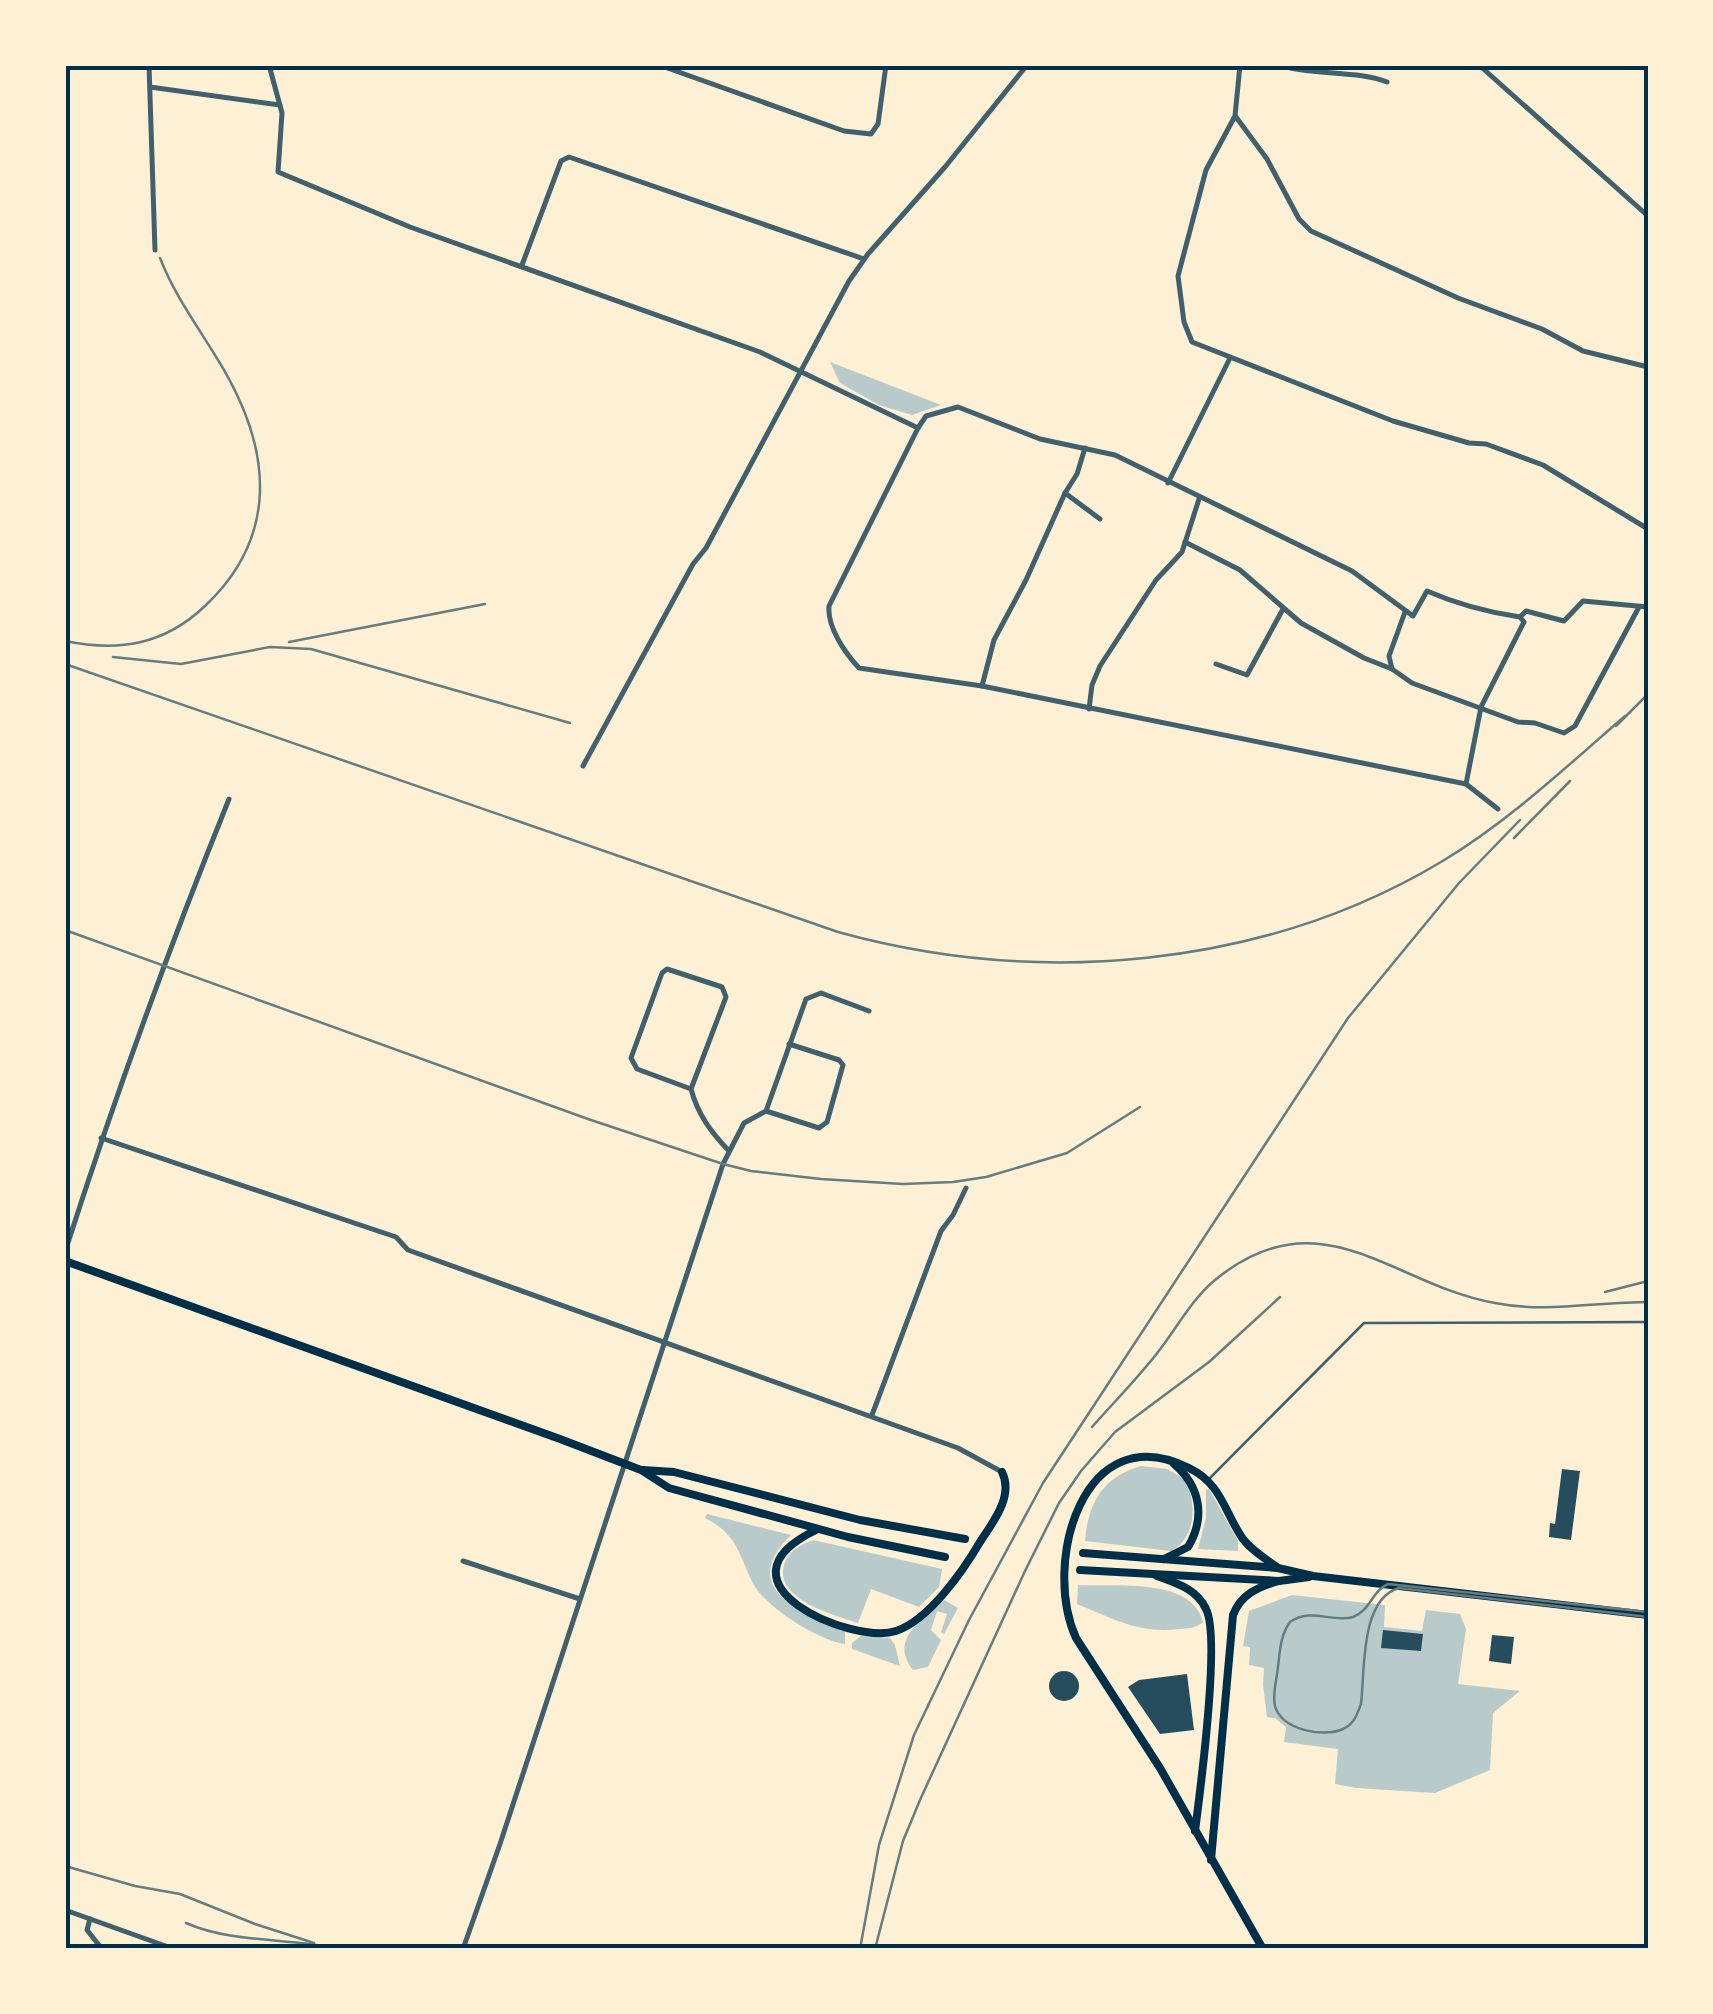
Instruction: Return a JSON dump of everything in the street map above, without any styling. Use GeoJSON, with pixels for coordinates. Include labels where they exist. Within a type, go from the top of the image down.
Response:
{"type":"FeatureCollection","features":[{"type":"Feature","properties":{"kind":"main road"},"geometry":{"type":"LineString","coordinates":[[65,1261],[624,1463],[670,1488],[818,1529],[945,1557]]}},
{"type":"Feature","properties":{"kind":"main road"},"geometry":{"type":"LineString","coordinates":[[1263,1949],[1160,1768],[1076,1638],[1068,1618],[1063,1583],[1072,1524],[1091,1484],[1126,1460],[1145,1456],[1171,1461],[1208,1480],[1226,1503],[1244,1541],[1278,1568]]}},
{"type":"Feature","properties":{"kind":"main road"},"geometry":{"type":"LineString","coordinates":[[1159,1560],[1188,1547],[1197,1522],[1195,1486],[1171,1461]]}},
{"type":"Feature","properties":{"kind":"main road"},"geometry":{"type":"LineString","coordinates":[[642,1470],[674,1472],[860,1520],[966,1539]]}},
{"type":"Feature","properties":{"kind":"main road"},"geometry":{"type":"LineString","coordinates":[[818,1529],[794,1541],[779,1556],[776,1578],[780,1590],[803,1607],[842,1624],[876,1632],[897,1630],[916,1619],[968,1562],[1004,1500],[1006,1480],[1002,1472]]}},
{"type":"Feature","properties":{"kind":"main road"},"geometry":{"type":"LineString","coordinates":[[1083,1553],[1278,1568],[1313,1576],[1648,1615]]}},
{"type":"Feature","properties":{"kind":"main road"},"geometry":{"type":"LineString","coordinates":[[1080,1570],[1279,1581],[1313,1576]]}},
{"type":"Feature","properties":{"kind":"main road"},"geometry":{"type":"LineString","coordinates":[[1157,1576],[1188,1588],[1198,1597],[1211,1622],[1212,1656],[1195,1832]]}},
{"type":"Feature","properties":{"kind":"main road"},"geometry":{"type":"LineString","coordinates":[[1211,1860],[1233,1616],[1239,1602],[1250,1592],[1279,1581]]}},
{"type":"Feature","properties":{"kind":"street"},"geometry":{"type":"LineString","coordinates":[[149,65],[155,250]]}},
{"type":"Feature","properties":{"kind":"street"},"geometry":{"type":"LineString","coordinates":[[269,65],[282,125],[278,172],[410,227],[760,352],[918,428]]}},
{"type":"Feature","properties":{"kind":"street"},"geometry":{"type":"LineString","coordinates":[[660,65],[844,132],[872,134],[878,124],[886,65]]}},
{"type":"Feature","properties":{"kind":"street"},"geometry":{"type":"LineString","coordinates":[[582,766],[864,260],[1027,65]]}},
{"type":"Feature","properties":{"kind":"street"},"geometry":{"type":"LineString","coordinates":[[1240,65],[1235,116],[1206,170],[1178,276],[1187,336],[1200,347],[1392,422],[1468,443],[1486,444],[1543,465],[1648,529]]}},
{"type":"Feature","properties":{"kind":"street"},"geometry":{"type":"LineString","coordinates":[[1279,65],[1303,72],[1375,77],[1386,82]]}},
{"type":"Feature","properties":{"kind":"street"},"geometry":{"type":"LineString","coordinates":[[1479,65],[1648,216]]}},
{"type":"Feature","properties":{"kind":"street"},"geometry":{"type":"LineString","coordinates":[[1489,74],[1498,65]]}},
{"type":"Feature","properties":{"kind":"street"},"geometry":{"type":"LineString","coordinates":[[150,87],[280,105]]}},
{"type":"Feature","properties":{"kind":"street"},"geometry":{"type":"LineString","coordinates":[[1235,116],[1267,160],[1299,219],[1311,231],[1422,283],[1542,329],[1583,351],[1648,368]]}},
{"type":"Feature","properties":{"kind":"street"},"geometry":{"type":"LineString","coordinates":[[522,266],[561,161],[570,157],[864,260]]}},
{"type":"Feature","properties":{"kind":"street"},"geometry":{"type":"LineString","coordinates":[[1168,482],[1230,358]]}},
{"type":"Feature","properties":{"kind":"street"},"geometry":{"type":"LineString","coordinates":[[1466,784],[1481,707],[1524,622],[1520,617],[1462,607],[1427,591],[1413,616],[1352,572],[1115,455],[1040,439],[958,407],[926,416],[918,428],[829,606],[828,618],[849,658],[859,668],[982,686],[1466,784],[1498,809]]}},
{"type":"Feature","properties":{"kind":"street"},"geometry":{"type":"LineString","coordinates":[[982,686],[994,640],[1078,474],[1085,448]]}},
{"type":"Feature","properties":{"kind":"street"},"geometry":{"type":"LineString","coordinates":[[1065,494],[1100,519]]}},
{"type":"Feature","properties":{"kind":"street"},"geometry":{"type":"LineString","coordinates":[[1089,708],[1100,666],[1132,612],[1182,552],[1199,499]]}},
{"type":"Feature","properties":{"kind":"street"},"geometry":{"type":"LineString","coordinates":[[1186,542],[1240,570],[1301,623],[1412,682],[1518,722],[1569,733],[1639,607]]}},
{"type":"Feature","properties":{"kind":"street"},"geometry":{"type":"LineString","coordinates":[[1520,617],[1526,611],[1564,621],[1583,602],[1648,606]]}},
{"type":"Feature","properties":{"kind":"street"},"geometry":{"type":"LineString","coordinates":[[1216,664],[1247,674],[1283,608]]}},
{"type":"Feature","properties":{"kind":"street"},"geometry":{"type":"LineString","coordinates":[[1392,669],[1389,656],[1405,612]]}},
{"type":"Feature","properties":{"kind":"street"},"geometry":{"type":"LineString","coordinates":[[65,1252],[162,968],[229,799]]}},
{"type":"Feature","properties":{"kind":"street"},"geometry":{"type":"LineString","coordinates":[[691,1089],[637,1068],[632,1058],[666,969],[722,987],[726,997],[691,1089],[696,1108],[729,1151]]}},
{"type":"Feature","properties":{"kind":"street"},"geometry":{"type":"LineString","coordinates":[[463,1949],[729,1151],[744,1123],[766,1111],[806,999],[820,994],[870,1010]]}},
{"type":"Feature","properties":{"kind":"street"},"geometry":{"type":"LineString","coordinates":[[766,1111],[819,1128],[826,1122],[843,1065],[839,1060],[789,1044]]}},
{"type":"Feature","properties":{"kind":"street"},"geometry":{"type":"LineString","coordinates":[[101,1138],[396,1237],[408,1250],[958,1448],[1002,1472]]}},
{"type":"Feature","properties":{"kind":"street"},"geometry":{"type":"LineString","coordinates":[[872,1417],[941,1231],[966,1188]]}},
{"type":"Feature","properties":{"kind":"street"},"geometry":{"type":"LineString","coordinates":[[463,1560],[580,1599]]}},
{"type":"Feature","properties":{"kind":"street"},"geometry":{"type":"LineString","coordinates":[[65,1910],[174,1949]]}},
{"type":"Feature","properties":{"kind":"street"},"geometry":{"type":"LineString","coordinates":[[90,1919],[88,1930],[102,1949]]}},
{"type":"Feature","properties":{"kind":"lane"},"geometry":{"type":"LineString","coordinates":[[1208,1480],[1364,1323],[1648,1322]]}},
{"type":"Feature","properties":{"kind":"shaded area"},"geometry":{"type":"Polygon","coordinates":[[[830,362],[941,405],[912,415],[879,405],[840,383],[830,362]]]}},
{"type":"Feature","properties":{"kind":"shaded area"},"geometry":{"type":"Polygon","coordinates":[[[1141,1466],[1167,1469],[1186,1480],[1193,1509],[1186,1537],[1171,1551],[1085,1541],[1090,1514],[1100,1493],[1117,1477],[1141,1466]]]}},
{"type":"Feature","properties":{"kind":"shaded area"},"geometry":{"type":"Polygon","coordinates":[[[1209,1489],[1238,1541],[1238,1551],[1198,1549],[1209,1489]]]}},
{"type":"Feature","properties":{"kind":"shaded area"},"geometry":{"type":"Polygon","coordinates":[[[707,1514],[791,1535],[776,1554],[770,1570],[772,1584],[793,1606],[845,1631],[845,1644],[808,1630],[770,1604],[754,1585],[731,1539],[705,1518],[707,1514]]]}},
{"type":"Feature","properties":{"kind":"shaded area"},"geometry":{"type":"Polygon","coordinates":[[[813,1540],[942,1569],[939,1587],[919,1607],[871,1589],[858,1623],[835,1615],[797,1597],[783,1577],[788,1556],[813,1540]]]}},
{"type":"Feature","properties":{"kind":"shaded area"},"geometry":{"type":"Polygon","coordinates":[[[1078,1585],[1169,1591],[1196,1608],[1203,1622],[1165,1630],[1127,1624],[1077,1604],[1078,1585]]]}},
{"type":"Feature","properties":{"kind":"shaded area"},"geometry":{"type":"Polygon","coordinates":[[[1292,1595],[1385,1605],[1384,1627],[1422,1631],[1426,1610],[1460,1614],[1466,1629],[1458,1684],[1520,1691],[1493,1713],[1490,1770],[1435,1793],[1356,1788],[1335,1784],[1338,1749],[1284,1742],[1286,1727],[1267,1717],[1264,1668],[1249,1665],[1250,1647],[1243,1646],[1249,1611],[1292,1595]]]}},
{"type":"Feature","properties":{"kind":"shaded area"},"geometry":{"type":"Polygon","coordinates":[[[944,1600],[958,1608],[944,1634],[941,1632],[947,1614],[937,1611],[931,1630],[941,1640],[928,1667],[913,1670],[907,1659],[906,1639],[944,1600]]]}},
{"type":"Feature","properties":{"kind":"shaded area"},"geometry":{"type":"Polygon","coordinates":[[[861,1636],[890,1638],[900,1666],[852,1649],[852,1643],[861,1636]]]}},
{"type":"Feature","properties":{"kind":"building"},"geometry":{"type":"Polygon","coordinates":[[[1562,1469],[1580,1471],[1571,1540],[1549,1537],[1550,1523],[1555,1524],[1562,1469]]]}},
{"type":"Feature","properties":{"kind":"building"},"geometry":{"type":"Polygon","coordinates":[[[1383,1630],[1423,1634],[1421,1651],[1381,1648],[1383,1630]]]}},
{"type":"Feature","properties":{"kind":"building"},"geometry":{"type":"Polygon","coordinates":[[[1492,1635],[1514,1637],[1511,1664],[1489,1661],[1492,1635]]]}},
{"type":"Feature","properties":{"kind":"building"},"geometry":{"type":"Polygon","coordinates":[[[1064,1671],[1075,1675],[1079,1686],[1075,1697],[1064,1701],[1053,1697],[1049,1686],[1053,1675],[1064,1671]]]}},
{"type":"Feature","properties":{"kind":"building"},"geometry":{"type":"Polygon","coordinates":[[[1187,1674],[1194,1730],[1160,1734],[1128,1687],[1139,1680],[1187,1674]]]}},
{"type":"Feature","properties":{"kind":"tram line"},"geometry":{"type":"LineString","coordinates":[[1648,1612],[1388,1584],[1353,1617],[1313,1615],[1290,1622],[1281,1644],[1275,1706],[1286,1721],[1304,1730],[1335,1732],[1350,1725],[1361,1704],[1371,1621],[1386,1595],[1399,1588],[1648,1617]]}},
{"type":"Feature","properties":{"kind":"railway"},"geometry":{"type":"LineString","coordinates":[[65,641],[122,645],[173,629],[205,606],[229,579],[246,552],[256,523],[260,493],[252,432],[224,370],[181,301],[160,258]]}},
{"type":"Feature","properties":{"kind":"railway"},"geometry":{"type":"LineString","coordinates":[[289,642],[485,604]]}},
{"type":"Feature","properties":{"kind":"railway"},"geometry":{"type":"LineString","coordinates":[[113,657],[181,664],[270,647],[311,649],[570,723]]}},
{"type":"Feature","properties":{"kind":"railway"},"geometry":{"type":"LineString","coordinates":[[65,664],[838,932],[914,949],[991,959],[1069,962],[1147,958],[1224,946],[1299,926],[1372,898],[1441,862],[1490,829],[1625,716]]}},
{"type":"Feature","properties":{"kind":"railway"},"geometry":{"type":"LineString","coordinates":[[1616,726],[1648,694]]}},
{"type":"Feature","properties":{"kind":"railway"},"geometry":{"type":"LineString","coordinates":[[1514,838],[1570,781]]}},
{"type":"Feature","properties":{"kind":"railway"},"geometry":{"type":"LineString","coordinates":[[860,1949],[879,1845],[914,1735],[969,1620],[1043,1483],[1348,1018],[1459,883],[1520,820]]}},
{"type":"Feature","properties":{"kind":"railway"},"geometry":{"type":"LineString","coordinates":[[65,930],[588,1119],[751,1171],[903,1184],[986,1177],[1067,1153],[1140,1107]]}},
{"type":"Feature","properties":{"kind":"railway"},"geometry":{"type":"LineString","coordinates":[[1092,1427],[1215,1280],[1253,1255],[1289,1244],[1323,1244],[1356,1252],[1458,1293],[1495,1303],[1552,1307],[1648,1302]]}},
{"type":"Feature","properties":{"kind":"railway"},"geometry":{"type":"LineString","coordinates":[[1605,1292],[1648,1281]]}},
{"type":"Feature","properties":{"kind":"railway"},"geometry":{"type":"LineString","coordinates":[[875,1949],[903,1841],[1059,1503],[1115,1432],[1209,1362],[1280,1297]]}},
{"type":"Feature","properties":{"kind":"railway"},"geometry":{"type":"LineString","coordinates":[[65,1866],[180,1894],[314,1943]]}},
{"type":"Feature","properties":{"kind":"railway"},"geometry":{"type":"LineString","coordinates":[[186,1923],[223,1934],[339,1949]]}}]}
